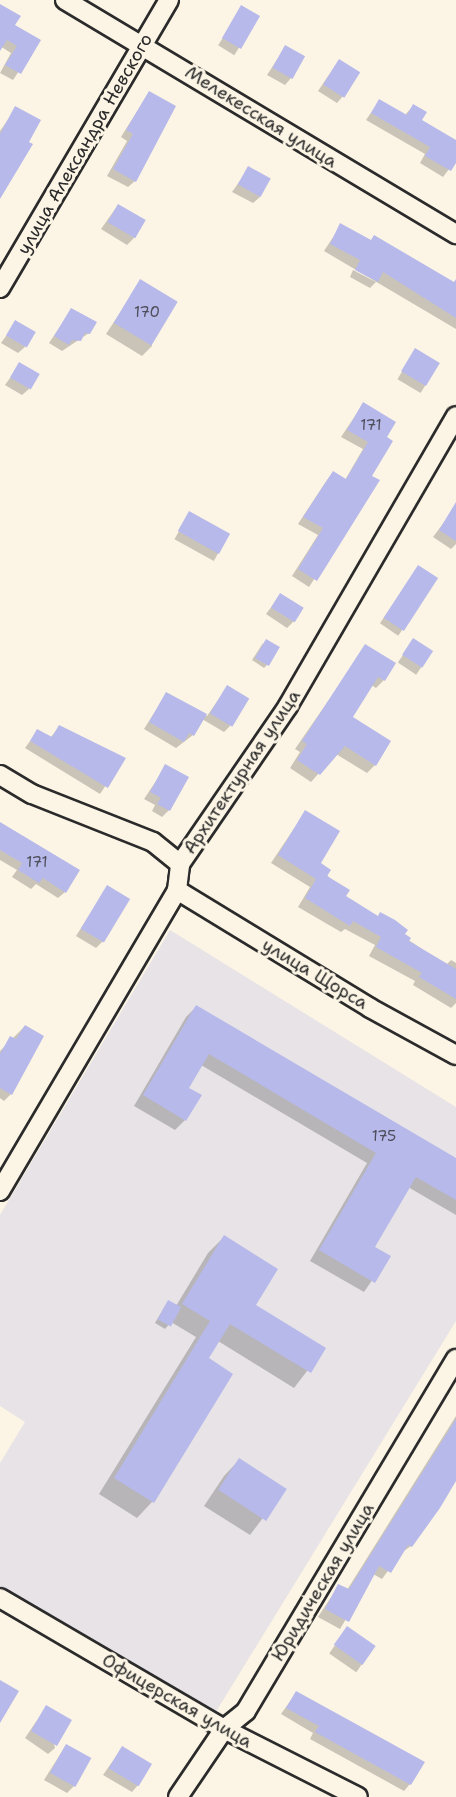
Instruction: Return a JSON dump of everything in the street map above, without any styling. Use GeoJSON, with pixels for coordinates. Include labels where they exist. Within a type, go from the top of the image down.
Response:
{"type":"FeatureCollection","features":[{"type":"Feature","properties":{"kind":"street","name":"Мелекесская улица"},"geometry":{"type":"LineString","coordinates":[[65,0],[143,44],[456,234]]}},
{"type":"Feature","properties":{"kind":"street","name":"улица Александра Невского"},"geometry":{"type":"LineString","coordinates":[[0,288],[169,0]]}},
{"type":"Feature","properties":{"kind":"street","name":"Архитектурная улица"},"geometry":{"type":"LineString","coordinates":[[0,1191],[177,890],[180,864],[288,706],[456,416]]}},
{"type":"Feature","properties":{"kind":"street"},"geometry":{"type":"LineString","coordinates":[[0,775],[32,794],[153,842],[180,864]]}},
{"type":"Feature","properties":{"kind":"street","name":"улица Щорса"},"geometry":{"type":"LineString","coordinates":[[177,890],[370,1008],[456,1055]]}},
{"type":"Feature","properties":{"kind":"street","name":"Юридическая улица"},"geometry":{"type":"LineString","coordinates":[[178,1797],[224,1729],[246,1711],[456,1359]]}},
{"type":"Feature","properties":{"kind":"street","name":"Офицерская улица"},"geometry":{"type":"LineString","coordinates":[[0,1598],[224,1729],[358,1797]]}},
{"type":"Feature","properties":{"kind":"shaded area"},"geometry":{"type":"Polygon","coordinates":[[[170,930],[456,1107],[456,1321],[214,1715],[0,1594],[0,1463],[25,1422],[0,1406],[0,1215],[170,930]]]}},
{"type":"Feature","properties":{"kind":"building"},"geometry":{"type":"Polygon","coordinates":[[[0,4],[21,16],[15,25],[41,40],[21,74],[5,65],[17,46],[7,40],[0,51],[0,4]]]}},
{"type":"Feature","properties":{"kind":"building"},"geometry":{"type":"Polygon","coordinates":[[[241,5],[260,16],[241,49],[222,38],[241,5]]]}},
{"type":"Feature","properties":{"kind":"building"},"geometry":{"type":"Polygon","coordinates":[[[285,45],[305,56],[293,79],[272,68],[285,45]]]}},
{"type":"Feature","properties":{"kind":"building"},"geometry":{"type":"Polygon","coordinates":[[[339,59],[360,72],[344,98],[323,84],[339,59]]]}},
{"type":"Feature","properties":{"kind":"building"},"geometry":{"type":"Polygon","coordinates":[[[149,91],[176,106],[136,182],[113,169],[133,134],[126,130],[149,91]]]}},
{"type":"Feature","properties":{"kind":"building"},"geometry":{"type":"Polygon","coordinates":[[[379,99],[407,115],[413,104],[427,112],[422,120],[456,140],[456,163],[451,171],[425,156],[430,147],[371,113],[379,99]]]}},
{"type":"Feature","properties":{"kind":"building"},"geometry":{"type":"Polygon","coordinates":[[[15,106],[41,120],[29,142],[33,144],[0,199],[0,134],[15,106]]]}},
{"type":"Feature","properties":{"kind":"building"},"geometry":{"type":"Polygon","coordinates":[[[248,166],[271,179],[261,197],[238,184],[248,166]]]}},
{"type":"Feature","properties":{"kind":"building"},"geometry":{"type":"Polygon","coordinates":[[[118,204],[146,220],[135,238],[108,222],[118,204]]]}},
{"type":"Feature","properties":{"kind":"building"},"geometry":{"type":"Polygon","coordinates":[[[340,223],[371,240],[374,235],[454,282],[456,279],[456,318],[383,272],[378,282],[355,270],[360,260],[330,244],[340,223]]]}},
{"type":"Feature","properties":{"kind":"building"},"geometry":{"type":"Polygon","coordinates":[[[140,279],[178,302],[151,345],[114,323],[140,279]]]}},
{"type":"Feature","properties":{"kind":"building"},"geometry":{"type":"Polygon","coordinates":[[[71,308],[97,322],[90,334],[85,333],[81,341],[72,340],[69,345],[54,336],[71,308]]]}},
{"type":"Feature","properties":{"kind":"building"},"geometry":{"type":"Polygon","coordinates":[[[15,320],[36,332],[27,348],[6,336],[15,320]]]}},
{"type":"Feature","properties":{"kind":"building"},"geometry":{"type":"Polygon","coordinates":[[[415,348],[440,363],[426,386],[401,371],[415,348]]]}},
{"type":"Feature","properties":{"kind":"building"},"geometry":{"type":"Polygon","coordinates":[[[19,362],[40,374],[31,390],[10,378],[19,362]]]}},
{"type":"Feature","properties":{"kind":"building"},"geometry":{"type":"Polygon","coordinates":[[[363,402],[396,422],[387,437],[393,441],[372,476],[380,480],[317,581],[298,569],[323,528],[303,517],[333,471],[346,479],[368,442],[347,430],[363,402]]]}},
{"type":"Feature","properties":{"kind":"building"},"geometry":{"type":"Polygon","coordinates":[[[456,502],[456,541],[439,530],[456,502]]]}},
{"type":"Feature","properties":{"kind":"building"},"geometry":{"type":"Polygon","coordinates":[[[189,511],[230,534],[219,554],[178,531],[189,511]]]}},
{"type":"Feature","properties":{"kind":"building"},"geometry":{"type":"Polygon","coordinates":[[[418,565],[438,578],[404,631],[384,618],[418,565]]]}},
{"type":"Feature","properties":{"kind":"building"},"geometry":{"type":"Polygon","coordinates":[[[280,593],[304,608],[295,622],[271,607],[280,593]]]}},
{"type":"Feature","properties":{"kind":"building"},"geometry":{"type":"Polygon","coordinates":[[[413,638],[433,651],[422,668],[402,655],[413,638]]]}},
{"type":"Feature","properties":{"kind":"building"},"geometry":{"type":"Polygon","coordinates":[[[266,639],[280,647],[269,666],[255,658],[266,639]]]}},
{"type":"Feature","properties":{"kind":"building"},"geometry":{"type":"Polygon","coordinates":[[[365,644],[396,663],[385,681],[378,677],[353,717],[391,741],[376,766],[345,746],[320,775],[297,760],[307,744],[302,741],[365,644]]]}},
{"type":"Feature","properties":{"kind":"building"},"geometry":{"type":"Polygon","coordinates":[[[227,685],[249,698],[232,727],[210,713],[227,685]]]}},
{"type":"Feature","properties":{"kind":"building"},"geometry":{"type":"Polygon","coordinates":[[[166,692],[207,714],[194,736],[189,733],[184,742],[149,722],[166,692]]]}},
{"type":"Feature","properties":{"kind":"building"},"geometry":{"type":"Polygon","coordinates":[[[59,725],[126,758],[108,788],[30,741],[37,729],[52,737],[59,725]]]}},
{"type":"Feature","properties":{"kind":"building"},"geometry":{"type":"Polygon","coordinates":[[[165,764],[189,777],[170,811],[157,804],[161,798],[150,792],[165,764]]]}},
{"type":"Feature","properties":{"kind":"building"},"geometry":{"type":"Polygon","coordinates":[[[305,810],[340,831],[321,863],[331,870],[327,876],[350,890],[346,896],[378,916],[380,912],[395,920],[408,930],[405,934],[411,938],[409,941],[456,969],[456,999],[419,977],[422,973],[376,947],[381,937],[353,921],[350,926],[305,898],[316,879],[278,855],[305,810]]]}},
{"type":"Feature","properties":{"kind":"building"},"geometry":{"type":"Polygon","coordinates":[[[0,822],[80,870],[66,893],[43,878],[39,883],[18,870],[22,863],[0,850],[0,822]]]}},
{"type":"Feature","properties":{"kind":"building"},"geometry":{"type":"Polygon","coordinates":[[[107,885],[130,899],[104,943],[81,929],[107,885]]]}},
{"type":"Feature","properties":{"kind":"building"},"geometry":{"type":"Polygon","coordinates":[[[196,1005],[456,1158],[456,1200],[416,1177],[375,1247],[391,1256],[375,1283],[319,1250],[376,1153],[209,1054],[189,1088],[202,1095],[186,1121],[143,1095],[196,1005]]]}},
{"type":"Feature","properties":{"kind":"building"},"geometry":{"type":"Polygon","coordinates":[[[25,1025],[44,1036],[12,1095],[0,1088],[0,1054],[10,1036],[16,1039],[25,1025]]]}},
{"type":"Feature","properties":{"kind":"building"},"geometry":{"type":"Polygon","coordinates":[[[224,1235],[278,1269],[256,1305],[326,1348],[311,1373],[230,1324],[209,1358],[233,1374],[154,1503],[114,1478],[210,1321],[182,1304],[224,1235]]]}},
{"type":"Feature","properties":{"kind":"building"},"geometry":{"type":"Polygon","coordinates":[[[168,1300],[181,1307],[171,1326],[158,1319],[168,1300]]]}},
{"type":"Feature","properties":{"kind":"building"},"geometry":{"type":"Polygon","coordinates":[[[456,1419],[456,1481],[440,1508],[412,1547],[408,1545],[391,1573],[379,1566],[349,1622],[325,1609],[338,1584],[349,1589],[456,1419]]]}},
{"type":"Feature","properties":{"kind":"building"},"geometry":{"type":"Polygon","coordinates":[[[239,1458],[287,1489],[266,1521],[218,1490],[239,1458]]]}},
{"type":"Feature","properties":{"kind":"building"},"geometry":{"type":"Polygon","coordinates":[[[347,1626],[376,1646],[362,1665],[334,1645],[347,1626]]]}},
{"type":"Feature","properties":{"kind":"building"},"geometry":{"type":"Polygon","coordinates":[[[0,1680],[19,1691],[0,1723],[0,1680]]]}},
{"type":"Feature","properties":{"kind":"building"},"geometry":{"type":"Polygon","coordinates":[[[296,1691],[425,1762],[411,1785],[315,1732],[319,1726],[286,1708],[296,1691]]]}},
{"type":"Feature","properties":{"kind":"building"},"geometry":{"type":"Polygon","coordinates":[[[46,1705],[72,1720],[57,1746],[31,1731],[46,1705]]]}},
{"type":"Feature","properties":{"kind":"building"},"geometry":{"type":"Polygon","coordinates":[[[66,1744],[91,1758],[75,1787],[50,1773],[66,1744]]]}},
{"type":"Feature","properties":{"kind":"building"},"geometry":{"type":"Polygon","coordinates":[[[122,1746],[152,1764],[139,1786],[109,1768],[122,1746]]]}}]}
